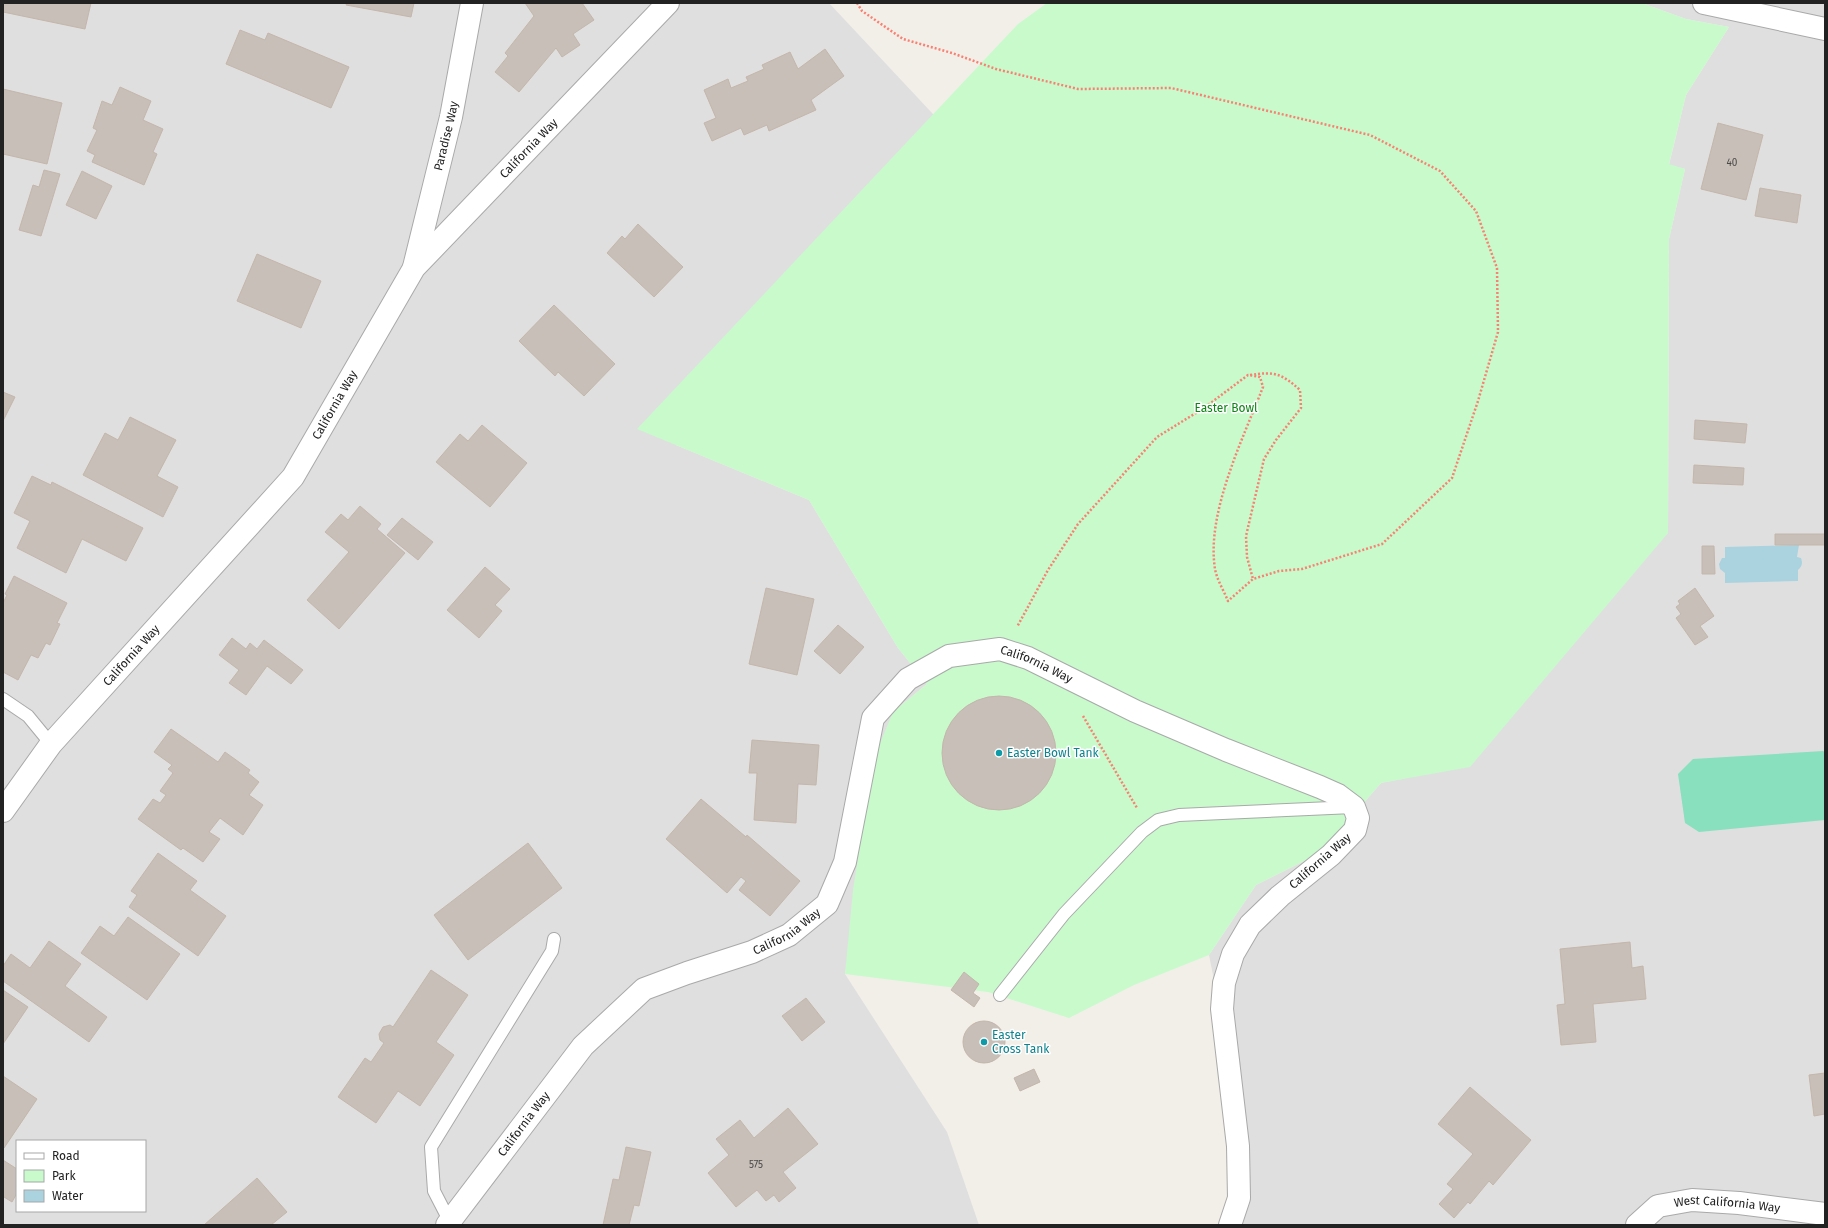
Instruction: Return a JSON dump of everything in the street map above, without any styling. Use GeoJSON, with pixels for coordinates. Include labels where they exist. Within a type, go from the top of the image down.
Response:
{"type":"FeatureCollection","features":[{"type":"Feature","properties":{"kind":"street","name":"Paradise Way"},"geometry":{"type":"LineString","coordinates":[[414,268],[451,117],[472,3]]}},
{"type":"Feature","properties":{"kind":"street","name":"California Way"},"geometry":{"type":"LineString","coordinates":[[3,811],[52,744],[293,477],[414,268],[668,3]]}},
{"type":"Feature","properties":{"kind":"street"},"geometry":{"type":"LineString","coordinates":[[1704,3],[1825,29]]}},
{"type":"Feature","properties":{"kind":"street","name":"California Way"},"geometry":{"type":"LineString","coordinates":[[448,1223],[583,1046],[644,989],[758,949],[789,935],[827,904],[844,862],[873,718],[908,679],[949,656],[1000,649],[1028,658],[1135,711],[1226,750],[1338,795],[1354,807],[1358,818],[1355,830],[1331,855],[1280,896],[1250,925],[1233,954],[1227,976],[1222,1009],[1238,1154],[1239,1198],[1230,1225]]}},
{"type":"Feature","properties":{"kind":"street","name":"West California Way"},"geometry":{"type":"LineString","coordinates":[[1637,1225],[1658,1206],[1692,1200],[1739,1203],[1825,1214]]}},
{"type":"Feature","properties":{"kind":"lane"},"geometry":{"type":"LineString","coordinates":[[3,699],[28,716],[52,744]]}},
{"type":"Feature","properties":{"kind":"lane"},"geometry":{"type":"LineString","coordinates":[[1000,995],[1064,914],[1149,827],[1158,820],[1180,815],[1354,807]]}},
{"type":"Feature","properties":{"kind":"lane"},"geometry":{"type":"LineString","coordinates":[[448,1223],[434,1191],[430,1147],[552,951],[554,940]]}},
{"type":"Feature","properties":{"kind":"path"},"geometry":{"type":"LineString","coordinates":[[857,3],[862,11],[903,39],[952,52],[996,69],[1078,89],[1171,88],[1370,136],[1440,171],[1476,211],[1497,268],[1498,332],[1478,402],[1452,478],[1382,544],[1302,569],[1279,570],[1254,579],[1228,601],[1215,570],[1214,534],[1224,491],[1263,387],[1260,377],[1248,375]]}},
{"type":"Feature","properties":{"kind":"path"},"geometry":{"type":"LineString","coordinates":[[1000,649],[1013,634],[1048,570],[1078,524],[1157,437],[1204,408],[1248,375],[1266,372],[1285,377],[1300,390],[1301,408],[1276,440],[1264,459],[1246,536],[1247,557],[1254,579]]}},
{"type":"Feature","properties":{"kind":"path"},"geometry":{"type":"LineString","coordinates":[[1080,711],[1149,827]]}},
{"type":"Feature","properties":{"kind":"shaded area"},"geometry":{"type":"Polygon","coordinates":[[[3,3],[829,3],[947,129],[676,445],[809,500],[898,648],[927,684],[893,712],[845,974],[947,1132],[979,1225],[3,1225],[3,3]]]}},
{"type":"Feature","properties":{"kind":"shaded area"},"geometry":{"type":"Polygon","coordinates":[[[1642,3],[1825,3],[1825,1225],[1221,1225],[1233,1198],[1216,990],[1209,955],[1256,885],[1320,853],[1381,783],[1401,779],[1668,533],[1669,239],[1685,169],[1669,165],[1686,95],[1729,27],[1686,19],[1642,3]]]}},
{"type":"Feature","properties":{"kind":"green space","name":"Easter Bowl"},"geometry":{"type":"Polygon","coordinates":[[[1047,3],[1642,3],[1686,19],[1729,27],[1686,95],[1669,164],[1685,169],[1669,239],[1668,533],[1470,767],[1381,783],[1320,853],[1256,885],[1209,955],[1134,985],[1069,1018],[988,992],[845,974],[853,890],[874,758],[893,712],[927,684],[898,648],[809,500],[637,429],[1018,24],[1047,3]]]}},
{"type":"Feature","properties":{"kind":"green space"},"geometry":{"type":"Polygon","coordinates":[[[1825,752],[1825,820],[1699,832],[1685,823],[1678,774],[1693,759],[1825,752]]]}},
{"type":"Feature","properties":{"kind":"water"},"geometry":{"type":"Polygon","coordinates":[[[1799,545],[1797,557],[1801,558],[1802,563],[1798,570],[1798,581],[1725,583],[1725,573],[1720,569],[1719,564],[1722,558],[1725,558],[1725,547],[1799,545]]]}},
{"type":"Feature","properties":{"kind":"building"},"geometry":{"type":"Polygon","coordinates":[[[3,3],[91,3],[85,29],[3,12],[3,3]]]}},
{"type":"Feature","properties":{"kind":"building"},"geometry":{"type":"Polygon","coordinates":[[[347,3],[414,3],[411,17],[346,5],[347,3]]]}},
{"type":"Feature","properties":{"kind":"building"},"geometry":{"type":"Polygon","coordinates":[[[525,3],[582,3],[594,20],[573,34],[580,45],[562,57],[556,48],[519,92],[495,72],[508,56],[505,53],[534,16],[525,3]]]}},
{"type":"Feature","properties":{"kind":"building"},"geometry":{"type":"Polygon","coordinates":[[[240,30],[265,40],[268,33],[349,67],[331,108],[226,64],[240,30]]]}},
{"type":"Feature","properties":{"kind":"building"},"geometry":{"type":"Polygon","coordinates":[[[825,49],[844,76],[811,100],[816,110],[769,131],[767,125],[744,135],[741,128],[712,141],[704,123],[716,118],[704,90],[728,79],[731,88],[748,81],[746,77],[764,69],[762,65],[790,52],[798,69],[825,49]]]}},
{"type":"Feature","properties":{"kind":"building"},"geometry":{"type":"Polygon","coordinates":[[[120,87],[151,101],[143,120],[163,129],[153,152],[157,154],[144,185],[92,162],[95,155],[87,151],[97,130],[93,128],[102,101],[112,105],[120,87]]]}},
{"type":"Feature","properties":{"kind":"building"},"geometry":{"type":"Polygon","coordinates":[[[3,89],[62,103],[47,164],[3,154],[3,89]]]}},
{"type":"Feature","properties":{"kind":"building"},"geometry":{"type":"Polygon","coordinates":[[[1718,123],[1763,135],[1746,200],[1701,189],[1718,123]]]}},
{"type":"Feature","properties":{"kind":"building"},"geometry":{"type":"Polygon","coordinates":[[[44,170],[60,174],[41,236],[19,230],[33,185],[39,187],[44,170]]]}},
{"type":"Feature","properties":{"kind":"building"},"geometry":{"type":"Polygon","coordinates":[[[82,171],[112,186],[96,219],[66,205],[82,171]]]}},
{"type":"Feature","properties":{"kind":"building"},"geometry":{"type":"Polygon","coordinates":[[[1760,188],[1801,195],[1797,223],[1755,216],[1760,188]]]}},
{"type":"Feature","properties":{"kind":"building"},"geometry":{"type":"Polygon","coordinates":[[[638,224],[683,267],[654,297],[607,253],[622,236],[625,239],[638,224]]]}},
{"type":"Feature","properties":{"kind":"building"},"geometry":{"type":"Polygon","coordinates":[[[257,254],[321,281],[301,328],[237,301],[257,254]]]}},
{"type":"Feature","properties":{"kind":"building"},"geometry":{"type":"Polygon","coordinates":[[[554,305],[615,364],[584,396],[558,372],[555,376],[519,341],[554,305]]]}},
{"type":"Feature","properties":{"kind":"building"},"geometry":{"type":"Polygon","coordinates":[[[3,392],[15,397],[3,421],[3,392]]]}},
{"type":"Feature","properties":{"kind":"building"},"geometry":{"type":"Polygon","coordinates":[[[130,417],[176,440],[157,476],[178,487],[163,517],[83,475],[105,433],[118,440],[130,417]]]}},
{"type":"Feature","properties":{"kind":"building"},"geometry":{"type":"Polygon","coordinates":[[[1695,420],[1747,424],[1745,443],[1694,439],[1695,420]]]}},
{"type":"Feature","properties":{"kind":"building"},"geometry":{"type":"Polygon","coordinates":[[[482,425],[527,463],[490,507],[436,462],[460,434],[468,441],[482,425]]]}},
{"type":"Feature","properties":{"kind":"building"},"geometry":{"type":"Polygon","coordinates":[[[1694,465],[1744,468],[1743,485],[1693,483],[1694,465]]]}},
{"type":"Feature","properties":{"kind":"building"},"geometry":{"type":"Polygon","coordinates":[[[32,476],[51,485],[52,482],[143,528],[126,561],[82,539],[66,573],[17,548],[30,521],[14,513],[32,476]]]}},
{"type":"Feature","properties":{"kind":"building"},"geometry":{"type":"Polygon","coordinates":[[[360,506],[381,524],[377,529],[405,553],[339,629],[307,600],[349,552],[325,532],[341,514],[348,520],[360,506]]]}},
{"type":"Feature","properties":{"kind":"building"},"geometry":{"type":"Polygon","coordinates":[[[402,518],[433,542],[418,560],[387,535],[402,518]]]}},
{"type":"Feature","properties":{"kind":"building"},"geometry":{"type":"Polygon","coordinates":[[[1775,534],[1825,534],[1825,545],[1775,545],[1775,534]]]}},
{"type":"Feature","properties":{"kind":"building"},"geometry":{"type":"Polygon","coordinates":[[[1702,546],[1714,546],[1715,574],[1702,574],[1702,546]]]}},
{"type":"Feature","properties":{"kind":"building"},"geometry":{"type":"Polygon","coordinates":[[[485,567],[510,589],[495,605],[502,611],[479,638],[447,610],[485,567]]]}},
{"type":"Feature","properties":{"kind":"building"},"geometry":{"type":"Polygon","coordinates":[[[14,576],[67,603],[57,623],[60,624],[50,645],[46,643],[38,658],[31,655],[18,680],[3,672],[3,603],[7,595],[5,594],[14,576]]]}},
{"type":"Feature","properties":{"kind":"building"},"geometry":{"type":"Polygon","coordinates":[[[766,588],[814,599],[797,675],[749,664],[766,588]]]}},
{"type":"Feature","properties":{"kind":"building"},"geometry":{"type":"Polygon","coordinates":[[[1695,588],[1714,616],[1700,626],[1708,637],[1695,645],[1676,618],[1681,614],[1676,607],[1680,604],[1678,601],[1695,588]]]}},
{"type":"Feature","properties":{"kind":"building"},"geometry":{"type":"Polygon","coordinates":[[[838,625],[864,647],[840,674],[814,651],[838,625]]]}},
{"type":"Feature","properties":{"kind":"building"},"geometry":{"type":"Polygon","coordinates":[[[232,638],[246,649],[250,643],[257,649],[264,640],[303,670],[291,684],[267,666],[246,695],[229,683],[239,670],[219,655],[232,638]]]}},
{"type":"Feature","properties":{"kind":"building","name":"Easter Bowl Tank"},"geometry":{"type":"Polygon","coordinates":[[[999,696],[1010,697],[1021,701],[1031,706],[1039,713],[1046,721],[1051,731],[1055,742],[1055,764],[1051,775],[1046,785],[1039,793],[1031,800],[1021,805],[1010,809],[999,810],[988,809],[977,805],[967,800],[959,793],[952,785],[947,775],[943,764],[942,753],[943,742],[947,731],[952,721],[959,713],[967,706],[977,701],[988,697],[999,696]]]}},
{"type":"Feature","properties":{"kind":"building"},"geometry":{"type":"Polygon","coordinates":[[[171,729],[218,762],[225,752],[250,770],[248,773],[259,782],[249,795],[263,805],[243,835],[220,818],[209,832],[220,839],[203,862],[183,848],[181,850],[138,819],[153,799],[160,803],[166,795],[160,791],[173,773],[168,769],[172,765],[154,752],[171,729]]]}},
{"type":"Feature","properties":{"kind":"building"},"geometry":{"type":"Polygon","coordinates":[[[752,740],[819,745],[816,785],[798,784],[796,823],[754,820],[757,773],[749,773],[752,740]]]}},
{"type":"Feature","properties":{"kind":"building"},"geometry":{"type":"Polygon","coordinates":[[[701,799],[746,837],[747,835],[800,881],[770,916],[739,890],[746,881],[741,877],[727,893],[666,839],[701,799]]]}},
{"type":"Feature","properties":{"kind":"building"},"geometry":{"type":"Polygon","coordinates":[[[528,843],[562,888],[468,960],[434,915],[528,843]]]}},
{"type":"Feature","properties":{"kind":"building"},"geometry":{"type":"Polygon","coordinates":[[[158,853],[197,881],[190,890],[226,916],[198,956],[129,907],[137,895],[131,891],[158,853]]]}},
{"type":"Feature","properties":{"kind":"building"},"geometry":{"type":"Polygon","coordinates":[[[128,917],[180,954],[147,1000],[81,953],[100,926],[114,936],[128,917]]]}},
{"type":"Feature","properties":{"kind":"building"},"geometry":{"type":"Polygon","coordinates":[[[49,941],[81,964],[65,986],[107,1017],[89,1042],[3,981],[3,966],[11,954],[30,968],[49,941]]]}},
{"type":"Feature","properties":{"kind":"building"},"geometry":{"type":"Polygon","coordinates":[[[1630,942],[1632,968],[1643,966],[1646,999],[1593,1004],[1596,1042],[1561,1045],[1557,1005],[1565,1004],[1560,949],[1630,942]]]}},
{"type":"Feature","properties":{"kind":"building"},"geometry":{"type":"Polygon","coordinates":[[[431,970],[468,995],[436,1042],[454,1055],[420,1106],[398,1091],[376,1123],[338,1097],[365,1058],[371,1062],[384,1043],[380,1040],[379,1034],[383,1027],[390,1025],[393,1027],[431,970]]]}},
{"type":"Feature","properties":{"kind":"building"},"geometry":{"type":"Polygon","coordinates":[[[964,972],[979,984],[973,993],[980,998],[974,1007],[951,990],[964,972]]]}},
{"type":"Feature","properties":{"kind":"building"},"geometry":{"type":"Polygon","coordinates":[[[3,990],[28,1007],[3,1044],[3,990]]]}},
{"type":"Feature","properties":{"kind":"building"},"geometry":{"type":"Polygon","coordinates":[[[806,998],[825,1022],[802,1041],[782,1016],[806,998]]]}},
{"type":"Feature","properties":{"kind":"building","name":"Easter Cross Tank"},"geometry":{"type":"Polygon","coordinates":[[[984,1021],[999,1027],[1005,1042],[999,1057],[984,1063],[969,1057],[963,1042],[969,1027],[984,1021]]]}},
{"type":"Feature","properties":{"kind":"building"},"geometry":{"type":"Polygon","coordinates":[[[1034,1069],[1040,1082],[1020,1091],[1014,1078],[1034,1069]]]}},
{"type":"Feature","properties":{"kind":"building"},"geometry":{"type":"Polygon","coordinates":[[[1825,1073],[1825,1114],[1814,1116],[1809,1075],[1825,1073]]]}},
{"type":"Feature","properties":{"kind":"building"},"geometry":{"type":"Polygon","coordinates":[[[3,1076],[37,1099],[4,1148],[3,1147],[3,1076]]]}},
{"type":"Feature","properties":{"kind":"building"},"geometry":{"type":"Polygon","coordinates":[[[1470,1087],[1531,1140],[1493,1185],[1489,1181],[1470,1204],[1468,1202],[1454,1218],[1439,1204],[1453,1189],[1447,1184],[1473,1154],[1438,1124],[1470,1087]]]}},
{"type":"Feature","properties":{"kind":"building"},"geometry":{"type":"Polygon","coordinates":[[[788,1108],[818,1144],[783,1172],[796,1188],[779,1202],[774,1195],[766,1201],[757,1190],[736,1207],[708,1173],[729,1155],[716,1139],[740,1120],[754,1138],[788,1108]]]}},
{"type":"Feature","properties":{"kind":"building"},"geometry":{"type":"Polygon","coordinates":[[[626,1147],[651,1152],[639,1206],[634,1205],[629,1225],[603,1225],[613,1179],[619,1180],[626,1147]]]}},
{"type":"Feature","properties":{"kind":"building"},"geometry":{"type":"Polygon","coordinates":[[[3,1160],[16,1168],[16,1195],[12,1202],[4,1197],[3,1198],[3,1160]]]}},
{"type":"Feature","properties":{"kind":"building"},"geometry":{"type":"Polygon","coordinates":[[[257,1178],[287,1212],[271,1225],[204,1225],[257,1178]]]}},
{"type":"Feature","properties":{"kind":"place","name":"Easter Bowl Tank"},"geometry":{"type":"Point","coordinates":[999,753]}},
{"type":"Feature","properties":{"kind":"place","name":"Easter Cross Tank"},"geometry":{"type":"Point","coordinates":[984,1042]}}]}
